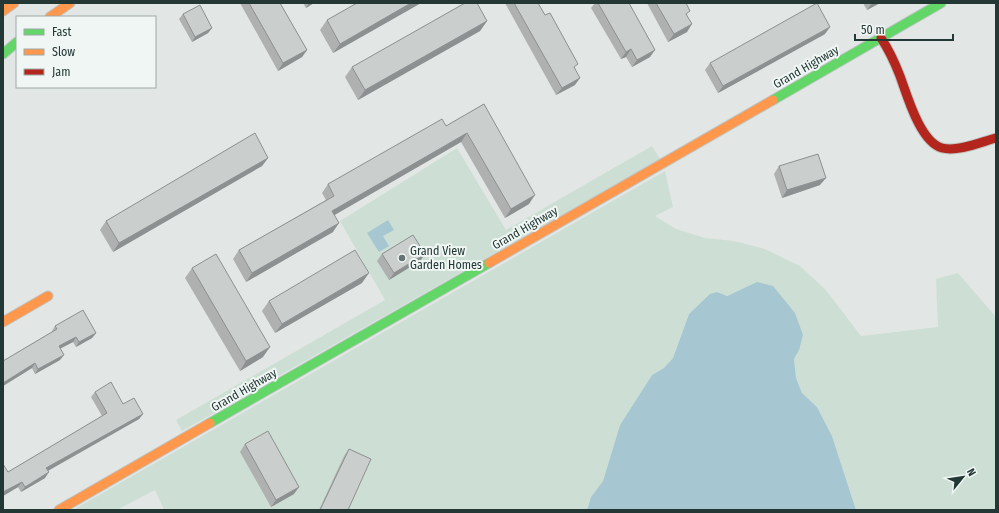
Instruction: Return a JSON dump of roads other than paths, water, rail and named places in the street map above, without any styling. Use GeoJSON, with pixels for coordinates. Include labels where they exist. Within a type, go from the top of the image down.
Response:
{"type":"FeatureCollection","features":[{"type":"Feature","properties":{"kind":"main road"},"geometry":{"type":"LineString","coordinates":[[3,11],[14,3]]}},
{"type":"Feature","properties":{"kind":"main road"},"geometry":{"type":"LineString","coordinates":[[51,16],[70,3]]}},
{"type":"Feature","properties":{"kind":"main road","name":"Grand Highway"},"geometry":{"type":"LineString","coordinates":[[59,510],[941,3]]}},
{"type":"Feature","properties":{"kind":"main road"},"geometry":{"type":"LineString","coordinates":[[881,38],[890,52],[909,107],[916,120],[937,145],[942,148],[950,148],[996,138]]}},
{"type":"Feature","properties":{"kind":"main road"},"geometry":{"type":"LineString","coordinates":[[3,50],[16,42]]}},
{"type":"Feature","properties":{"kind":"main road"},"geometry":{"type":"LineString","coordinates":[[3,54],[16,42]]}},
{"type":"Feature","properties":{"kind":"main road"},"geometry":{"type":"LineString","coordinates":[[3,322],[48,296]]}},
{"type":"Feature","properties":{"kind":"water"},"geometry":{"type":"Polygon","coordinates":[[[388,220],[394,230],[383,236],[389,246],[379,252],[367,233],[388,220]]]}},
{"type":"Feature","properties":{"kind":"water"},"geometry":{"type":"Polygon","coordinates":[[[757,282],[773,286],[795,313],[803,335],[799,350],[794,359],[796,378],[802,393],[817,407],[832,436],[856,510],[587,510],[591,497],[603,481],[620,425],[652,375],[664,368],[673,358],[689,314],[710,294],[717,292],[727,296],[757,282]]]}},
{"type":"Feature","properties":{"kind":"place","name":"Grand View Garden Homes"},"geometry":{"type":"Point","coordinates":[402,258]}}]}
